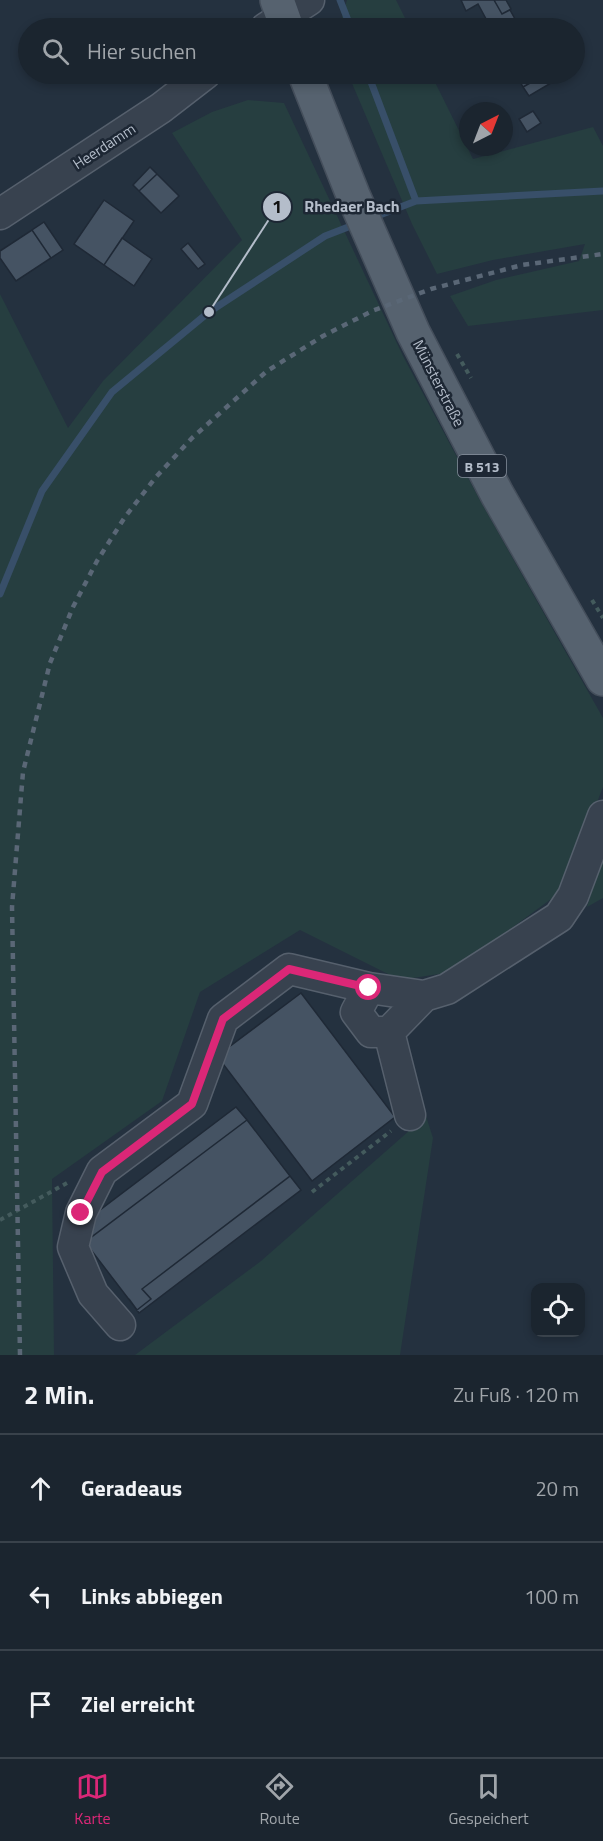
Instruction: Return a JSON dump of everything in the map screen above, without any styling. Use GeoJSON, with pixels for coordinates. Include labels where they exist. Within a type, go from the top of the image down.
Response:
{"type":"FeatureCollection","features":[{"type":"Feature","properties":{"kind":"main road","name":"Münsterstraße"},"geometry":{"type":"LineString","coordinates":[[309,84],[352,195],[413,332],[497,494],[603,679]]}},
{"type":"Feature","properties":{"kind":"street","name":"Heerdamm"},"geometry":{"type":"LineString","coordinates":[[0,214],[160,108],[192,84]]}},
{"type":"Feature","properties":{"kind":"street"},"geometry":{"type":"LineString","coordinates":[[120,1325],[93,1294],[73,1247],[81,1213],[102,1172],[192,1104],[223,1019],[289,969],[369,988],[424,996],[447,989],[559,917],[573,896],[603,816]]}},
{"type":"Feature","properties":{"kind":"street"},"geometry":{"type":"LineString","coordinates":[[369,988],[356,1012],[371,1032],[388,1032],[424,996]]}},
{"type":"Feature","properties":{"kind":"street"},"geometry":{"type":"LineString","coordinates":[[388,1032],[410,1115]]}},
{"type":"Feature","properties":{"kind":"path"},"geometry":{"type":"LineString","coordinates":[[312,1192],[410,1115]]}},
{"type":"Feature","properties":{"kind":"path"},"geometry":{"type":"LineString","coordinates":[[0,1220],[70,1181],[102,1172]]}},
{"type":"Feature","properties":{"kind":"green space"},"geometry":{"type":"Polygon","coordinates":[[[347,0],[396,0],[405,18],[342,18],[347,0]]]}},
{"type":"Feature","properties":{"kind":"green space"},"geometry":{"type":"Polygon","coordinates":[[[352,84],[436,84],[459,131],[459,156],[472,156],[473,159],[484,156],[513,156],[513,148],[593,127],[603,146],[603,310],[468,326],[450,296],[496,280],[579,261],[585,244],[493,260],[437,274],[412,224],[352,84]]]}},
{"type":"Feature","properties":{"kind":"green space"},"geometry":{"type":"Polygon","coordinates":[[[248,100],[284,103],[403,356],[482,504],[603,718],[603,787],[562,891],[452,972],[400,980],[300,930],[200,992],[162,1101],[52,1179],[54,1355],[0,1355],[0,294],[68,428],[103,381],[242,240],[172,133],[212,112],[248,100]]]}},
{"type":"Feature","properties":{"kind":"green space"},"geometry":{"type":"Polygon","coordinates":[[[603,852],[603,898],[587,907],[603,852]]]}},
{"type":"Feature","properties":{"kind":"green space"},"geometry":{"type":"Polygon","coordinates":[[[426,1116],[433,1138],[400,1355],[135,1355],[261,1261],[426,1116]]]}},
{"type":"Feature","properties":{"kind":"building"},"geometry":{"type":"Polygon","coordinates":[[[461,0],[494,0],[502,14],[510,10],[514,18],[486,18],[478,4],[466,11],[461,0]]]}},
{"type":"Feature","properties":{"kind":"building"},"geometry":{"type":"Polygon","coordinates":[[[494,0],[506,0],[511,9],[502,14],[494,0]]]}},
{"type":"Feature","properties":{"kind":"building"},"geometry":{"type":"Polygon","coordinates":[[[528,84],[549,84],[529,96],[523,87],[528,84]]]}},
{"type":"Feature","properties":{"kind":"building"},"geometry":{"type":"Polygon","coordinates":[[[533,111],[541,123],[527,132],[519,119],[533,111]]]}},
{"type":"Feature","properties":{"kind":"building"},"geometry":{"type":"Polygon","coordinates":[[[150,167],[157,174],[139,191],[133,185],[150,167]]]}},
{"type":"Feature","properties":{"kind":"building"},"geometry":{"type":"Polygon","coordinates":[[[157,174],[179,196],[161,213],[139,191],[157,174]]]}},
{"type":"Feature","properties":{"kind":"building"},"geometry":{"type":"Polygon","coordinates":[[[104,200],[134,221],[104,265],[74,244],[104,200]]]}},
{"type":"Feature","properties":{"kind":"building"},"geometry":{"type":"Polygon","coordinates":[[[44,222],[63,250],[51,258],[32,230],[44,222]]]}},
{"type":"Feature","properties":{"kind":"building"},"geometry":{"type":"Polygon","coordinates":[[[32,230],[51,258],[16,281],[0,258],[0,251],[32,230]]]}},
{"type":"Feature","properties":{"kind":"building"},"geometry":{"type":"Polygon","coordinates":[[[122,238],[152,259],[134,286],[104,265],[122,238]]]}},
{"type":"Feature","properties":{"kind":"building"},"geometry":{"type":"Polygon","coordinates":[[[188,243],[205,264],[198,269],[181,249],[188,243]]]}},
{"type":"Feature","properties":{"kind":"building"},"geometry":{"type":"Polygon","coordinates":[[[301,993],[395,1117],[312,1181],[217,1056],[301,993]]]}},
{"type":"Feature","properties":{"kind":"building"},"geometry":{"type":"Polygon","coordinates":[[[236,1107],[247,1120],[85,1242],[75,1229],[236,1107]]]}},
{"type":"Feature","properties":{"kind":"building"},"geometry":{"type":"Polygon","coordinates":[[[247,1120],[290,1176],[142,1289],[151,1299],[137,1310],[85,1242],[247,1120]]]}},
{"type":"Feature","properties":{"kind":"building"},"geometry":{"type":"Polygon","coordinates":[[[290,1176],[301,1190],[139,1313],[129,1299],[137,1310],[151,1299],[142,1289],[290,1176]]]}},
{"type":"Feature","properties":{"kind":"waterway"},"geometry":{"type":"LineString","coordinates":[[340,0],[347,18]]}},
{"type":"Feature","properties":{"kind":"waterway"},"geometry":{"type":"LineString","coordinates":[[372,84],[416,201]]}},
{"type":"Feature","properties":{"kind":"waterway"},"geometry":{"type":"LineString","coordinates":[[372,218],[416,201],[603,191]]}},
{"type":"Feature","properties":{"kind":"waterway"},"geometry":{"type":"LineString","coordinates":[[0,594],[42,491],[112,392],[209,312],[325,236],[356,224]]}},
{"type":"Feature","properties":{"kind":"railway"},"geometry":{"type":"LineString","coordinates":[[20,1355],[12,907],[23,772],[50,663],[73,607],[97,561],[125,517],[156,477],[192,438],[267,371],[323,336],[372,311],[431,289],[522,265],[603,254]]}},
{"type":"Feature","properties":{"kind":"place","name":"Rhedaer Bach"},"geometry":{"type":"Point","coordinates":[209,312]}},
{"type":"Feature","properties":{"kind":"route"},"geometry":{"type":"LineString","coordinates":[[81,1213],[102,1172],[192,1104],[223,1019],[289,969],[369,988]]}}]}
